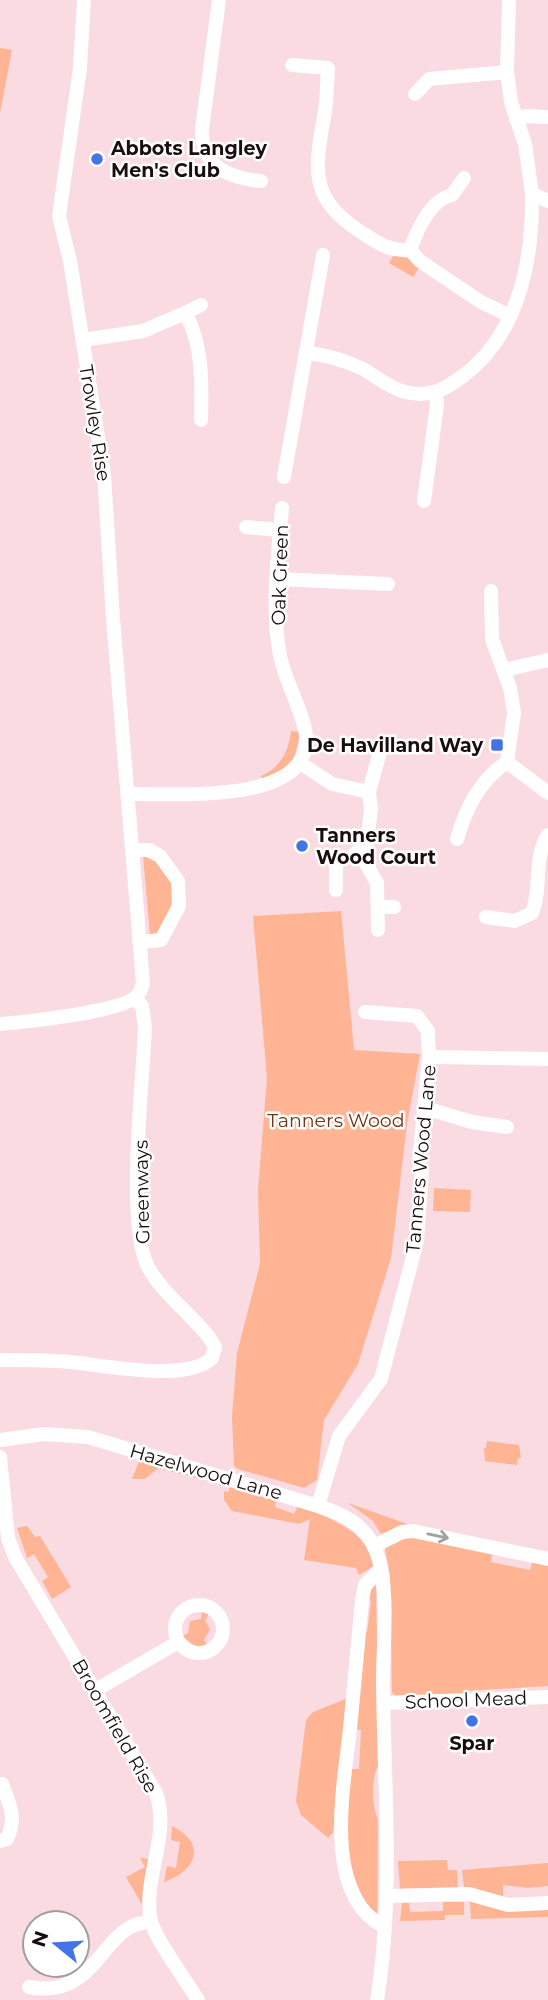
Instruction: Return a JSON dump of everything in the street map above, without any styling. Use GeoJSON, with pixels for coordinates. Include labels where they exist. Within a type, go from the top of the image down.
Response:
{"type":"FeatureCollection","features":[{"type":"Feature","properties":{"kind":"street","name":"Trowley Rise"},"geometry":{"type":"LineString","coordinates":[[84,0],[74,118],[58,204],[104,475],[143,983],[135,998]]}},
{"type":"Feature","properties":{"kind":"street"},"geometry":{"type":"LineString","coordinates":[[219,0],[201,140],[207,157],[221,171],[261,181]]}},
{"type":"Feature","properties":{"kind":"street"},"geometry":{"type":"LineString","coordinates":[[307,353],[334,356],[404,392],[436,394],[471,370],[491,351],[510,316],[521,288],[533,232],[532,194],[525,144],[516,120],[507,72],[509,0]]}},
{"type":"Feature","properties":{"kind":"street"},"geometry":{"type":"LineString","coordinates":[[292,65],[328,68],[324,118],[316,160],[318,182],[323,195],[349,225],[382,246],[394,250],[410,250],[420,261],[481,302],[510,316]]}},
{"type":"Feature","properties":{"kind":"street"},"geometry":{"type":"LineString","coordinates":[[415,94],[427,75],[507,72]]}},
{"type":"Feature","properties":{"kind":"street"},"geometry":{"type":"LineString","coordinates":[[516,120],[526,116],[548,117]]}},
{"type":"Feature","properties":{"kind":"street"},"geometry":{"type":"LineString","coordinates":[[410,250],[423,221],[443,197],[452,195],[464,178]]}},
{"type":"Feature","properties":{"kind":"street"},"geometry":{"type":"LineString","coordinates":[[532,194],[548,201]]}},
{"type":"Feature","properties":{"kind":"street"},"geometry":{"type":"LineString","coordinates":[[284,477],[323,255]]}},
{"type":"Feature","properties":{"kind":"street"},"geometry":{"type":"LineString","coordinates":[[83,340],[144,331],[201,305]]}},
{"type":"Feature","properties":{"kind":"street"},"geometry":{"type":"LineString","coordinates":[[184,313],[194,333],[199,362],[201,420]]}},
{"type":"Feature","properties":{"kind":"street"},"geometry":{"type":"LineString","coordinates":[[424,501],[437,405],[436,394]]}},
{"type":"Feature","properties":{"kind":"street","name":"Oak Green"},"geometry":{"type":"LineString","coordinates":[[282,508],[275,604],[281,657],[306,738],[300,763]]}},
{"type":"Feature","properties":{"kind":"street"},"geometry":{"type":"LineString","coordinates":[[246,527],[281,530]]}},
{"type":"Feature","properties":{"kind":"street"},"geometry":{"type":"LineString","coordinates":[[277,579],[340,584],[388,584]]}},
{"type":"Feature","properties":{"kind":"street"},"geometry":{"type":"LineString","coordinates":[[457,839],[468,805],[480,788],[507,762],[514,713],[504,670],[492,639],[489,615],[491,591]]}},
{"type":"Feature","properties":{"kind":"street"},"geometry":{"type":"LineString","coordinates":[[504,670],[548,660]]}},
{"type":"Feature","properties":{"kind":"street"},"geometry":{"type":"LineString","coordinates":[[336,890],[336,858],[360,853],[367,844],[371,808],[369,792],[380,752]]}},
{"type":"Feature","properties":{"kind":"street"},"geometry":{"type":"LineString","coordinates":[[507,762],[548,793]]}},
{"type":"Feature","properties":{"kind":"street"},"geometry":{"type":"LineString","coordinates":[[128,794],[255,787],[279,782],[300,763],[332,784],[369,792]]}},
{"type":"Feature","properties":{"kind":"street"},"geometry":{"type":"LineString","coordinates":[[486,917],[515,921],[533,913],[537,902],[541,849],[548,835]]}},
{"type":"Feature","properties":{"kind":"street"},"geometry":{"type":"LineString","coordinates":[[132,850],[149,850],[160,856],[178,881],[179,906],[161,940],[140,943]]}},
{"type":"Feature","properties":{"kind":"street"},"geometry":{"type":"LineString","coordinates":[[360,853],[377,883],[378,930]]}},
{"type":"Feature","properties":{"kind":"street"},"geometry":{"type":"LineString","coordinates":[[378,907],[394,906]]}},
{"type":"Feature","properties":{"kind":"street"},"geometry":{"type":"LineString","coordinates":[[0,1024],[52,1019],[135,998]]}},
{"type":"Feature","properties":{"kind":"street","name":"Greenways"},"geometry":{"type":"LineString","coordinates":[[0,1360],[172,1370],[202,1366],[212,1359],[215,1347],[208,1336],[155,1278],[141,1251],[138,1203],[145,1028],[144,1014],[135,998]]}},
{"type":"Feature","properties":{"kind":"street","name":"Tanners Wood Lane"},"geometry":{"type":"LineString","coordinates":[[318,1506],[339,1436],[378,1384],[417,1241],[422,1170],[419,1162],[429,1057],[428,1031],[418,1016],[365,1012]]}},
{"type":"Feature","properties":{"kind":"street"},"geometry":{"type":"LineString","coordinates":[[429,1057],[548,1059]]}},
{"type":"Feature","properties":{"kind":"street"},"geometry":{"type":"LineString","coordinates":[[425,1108],[472,1122],[507,1127]]}},
{"type":"Feature","properties":{"kind":"street","name":"Hazelwood Lane"},"geometry":{"type":"LineString","coordinates":[[0,1440],[44,1434],[88,1437],[318,1506],[349,1518],[374,1546],[381,1568],[386,1896],[377,2000]]}},
{"type":"Feature","properties":{"kind":"street","name":"Broomfield Rise"},"geometry":{"type":"LineString","coordinates":[[0,1457],[9,1544],[158,1799],[161,1823],[151,1890],[151,1922]]}},
{"type":"Feature","properties":{"kind":"street"},"geometry":{"type":"LineString","coordinates":[[374,1546],[402,1532],[418,1531],[548,1559]]}},
{"type":"Feature","properties":{"kind":"street"},"geometry":{"type":"LineString","coordinates":[[381,1568],[365,1585],[362,1600],[340,1830],[353,1893],[370,1921],[385,1927]]}},
{"type":"Feature","properties":{"kind":"street"},"geometry":{"type":"LineString","coordinates":[[96,1690],[178,1642]]}},
{"type":"Feature","properties":{"kind":"street","name":"School Mead"},"geometry":{"type":"LineString","coordinates":[[384,1703],[548,1697]]}},
{"type":"Feature","properties":{"kind":"street"},"geometry":{"type":"LineString","coordinates":[[0,1842],[7,1839],[13,1824],[3,1794]]}},
{"type":"Feature","properties":{"kind":"street"},"geometry":{"type":"LineString","coordinates":[[386,1896],[469,1894],[508,1905],[548,1903]]}},
{"type":"Feature","properties":{"kind":"street"},"geometry":{"type":"LineString","coordinates":[[37,1992],[56,1992],[71,1987],[132,1927],[151,1922],[198,2000]]}},
{"type":"Feature","properties":{"kind":"green space"},"geometry":{"type":"Polygon","coordinates":[[[0,48],[12,50],[0,113],[0,48]]]}},
{"type":"Feature","properties":{"kind":"green space"},"geometry":{"type":"Polygon","coordinates":[[[395,253],[402,253],[420,266],[413,277],[389,263],[395,253]]]}},
{"type":"Feature","properties":{"kind":"green space"},"geometry":{"type":"Polygon","coordinates":[[[291,731],[301,732],[292,765],[262,779],[261,776],[268,773],[282,758],[291,731]]]}},
{"type":"Feature","properties":{"kind":"green space"},"geometry":{"type":"Polygon","coordinates":[[[143,856],[157,862],[166,870],[174,889],[173,900],[158,935],[150,935],[143,856]]]}},
{"type":"Feature","properties":{"kind":"green space","name":"Tanners Wood"},"geometry":{"type":"Polygon","coordinates":[[[341,911],[354,1050],[420,1054],[407,1124],[391,1258],[358,1364],[324,1420],[317,1480],[304,1488],[234,1466],[232,1417],[237,1353],[260,1264],[258,1190],[267,1078],[253,916],[341,911]]]}},
{"type":"Feature","properties":{"kind":"green space"},"geometry":{"type":"Polygon","coordinates":[[[434,1188],[471,1190],[470,1212],[433,1211],[434,1188]]]}},
{"type":"Feature","properties":{"kind":"green space"},"geometry":{"type":"Polygon","coordinates":[[[487,1441],[519,1445],[521,1458],[518,1458],[517,1465],[485,1461],[484,1448],[487,1441]]]}},
{"type":"Feature","properties":{"kind":"green space"},"geometry":{"type":"Polygon","coordinates":[[[140,1459],[201,1475],[200,1479],[158,1468],[145,1479],[132,1479],[140,1459]]]}},
{"type":"Feature","properties":{"kind":"green space"},"geometry":{"type":"Polygon","coordinates":[[[220,1480],[277,1498],[275,1507],[294,1514],[298,1506],[333,1520],[365,1544],[374,1566],[359,1575],[356,1568],[304,1560],[310,1519],[299,1524],[232,1511],[224,1500],[224,1491],[229,1492],[229,1488],[219,1485],[220,1480]]]}},
{"type":"Feature","properties":{"kind":"green space"},"geometry":{"type":"Polygon","coordinates":[[[348,1503],[410,1525],[381,1534],[373,1521],[348,1503]]]}},
{"type":"Feature","properties":{"kind":"green space"},"geometry":{"type":"Polygon","coordinates":[[[27,1526],[35,1537],[40,1536],[71,1587],[52,1599],[42,1581],[48,1577],[34,1554],[27,1558],[17,1528],[27,1526]]]}},
{"type":"Feature","properties":{"kind":"green space"},"geometry":{"type":"Polygon","coordinates":[[[408,1537],[493,1551],[491,1562],[530,1570],[533,1560],[548,1563],[548,1686],[465,1691],[464,1695],[398,1697],[392,1693],[390,1575],[385,1548],[408,1537]]]}},
{"type":"Feature","properties":{"kind":"green space"},"geometry":{"type":"Polygon","coordinates":[[[376,1585],[379,1763],[374,1776],[373,1792],[378,1820],[377,1915],[373,1914],[355,1879],[350,1862],[347,1826],[350,1769],[359,1769],[361,1730],[352,1729],[362,1636],[367,1632],[371,1602],[367,1594],[376,1585]]]}},
{"type":"Feature","properties":{"kind":"green space"},"geometry":{"type":"Polygon","coordinates":[[[202,1610],[209,1613],[205,1621],[210,1629],[204,1640],[208,1646],[196,1647],[182,1636],[188,1633],[190,1621],[201,1619],[202,1610]]]}},
{"type":"Feature","properties":{"kind":"green space"},"geometry":{"type":"Polygon","coordinates":[[[348,1698],[333,1833],[328,1838],[301,1815],[296,1801],[306,1720],[313,1712],[348,1698]]]}},
{"type":"Feature","properties":{"kind":"green space"},"geometry":{"type":"Polygon","coordinates":[[[172,1826],[190,1841],[194,1857],[184,1871],[164,1882],[167,1866],[176,1868],[180,1842],[171,1840],[172,1826]]]}},
{"type":"Feature","properties":{"kind":"green space"},"geometry":{"type":"Polygon","coordinates":[[[140,1858],[148,1859],[144,1908],[126,1877],[145,1867],[140,1858]]]}},
{"type":"Feature","properties":{"kind":"green space"},"geometry":{"type":"Polygon","coordinates":[[[447,1860],[448,1870],[457,1870],[458,1888],[400,1889],[398,1861],[447,1860]]]}},
{"type":"Feature","properties":{"kind":"green space"},"geometry":{"type":"Polygon","coordinates":[[[548,1863],[548,1886],[528,1888],[503,1885],[503,1897],[464,1887],[462,1870],[548,1863]]]}},
{"type":"Feature","properties":{"kind":"green space"},"geometry":{"type":"Polygon","coordinates":[[[443,1902],[464,1902],[464,1915],[445,1915],[445,1920],[400,1921],[402,1903],[409,1903],[410,1912],[443,1911],[443,1902]]]}},
{"type":"Feature","properties":{"kind":"green space"},"geometry":{"type":"Polygon","coordinates":[[[470,1902],[548,1910],[548,1917],[471,1919],[470,1902]]]}},
{"type":"Feature","properties":{"kind":"place","name":"Abbots Langley Men's Club"},"geometry":{"type":"Point","coordinates":[97,159]}},
{"type":"Feature","properties":{"kind":"place","name":"De Havilland Way"},"geometry":{"type":"Point","coordinates":[497,745]}},
{"type":"Feature","properties":{"kind":"place","name":"Tanners Wood Court"},"geometry":{"type":"Point","coordinates":[302,846]}},
{"type":"Feature","properties":{"kind":"place","name":"Spar"},"geometry":{"type":"Point","coordinates":[472,1721]}}]}
